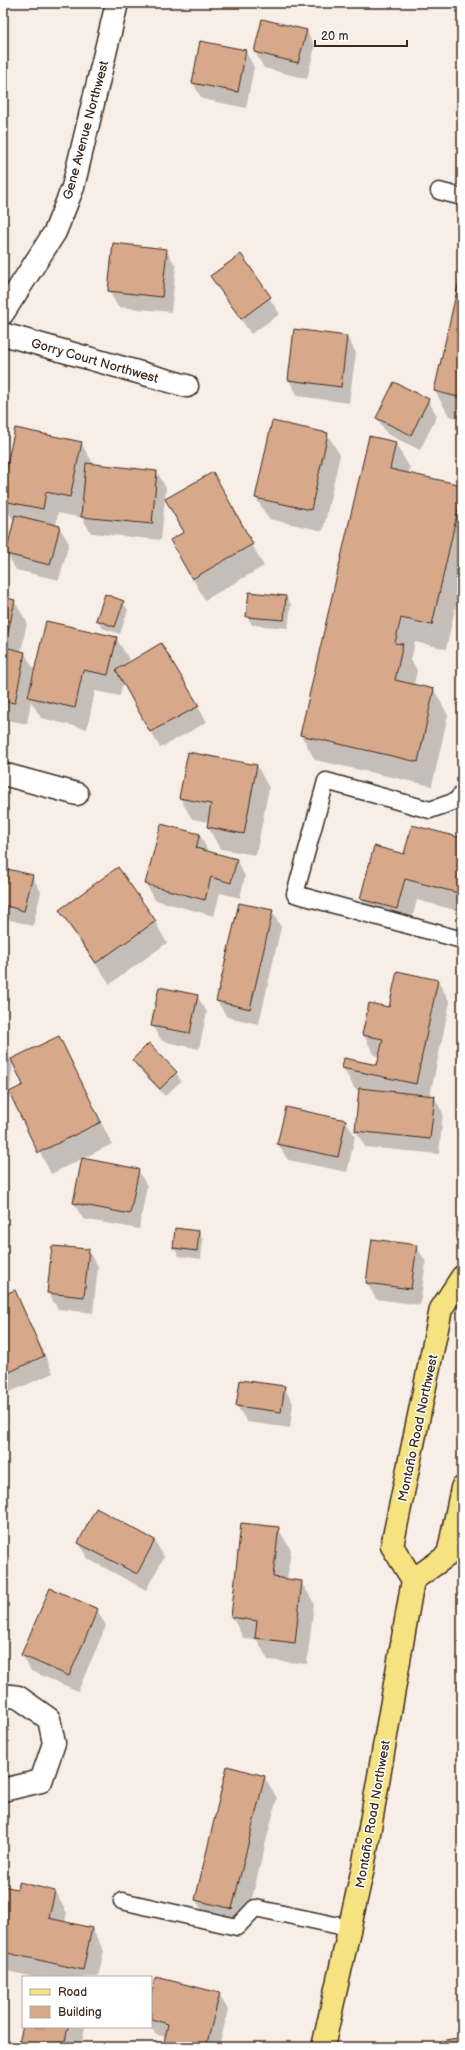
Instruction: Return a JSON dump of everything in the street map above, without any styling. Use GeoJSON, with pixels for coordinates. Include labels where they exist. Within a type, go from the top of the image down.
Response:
{"type":"FeatureCollection","features":[{"type":"Feature","properties":{"kind":"main road","name":"Montaño Road Northwest"},"geometry":{"type":"LineString","coordinates":[[323,2047],[363,1868],[413,1580],[392,1546],[441,1309],[462,1277]]}},
{"type":"Feature","properties":{"kind":"main road"},"geometry":{"type":"LineString","coordinates":[[413,1580],[448,1555],[462,1488]]}},
{"type":"Feature","properties":{"kind":"street","name":"Gene Avenue Northwest"},"geometry":{"type":"LineString","coordinates":[[3,313],[55,232],[73,187],[117,3]]}},
{"type":"Feature","properties":{"kind":"street","name":"Gorry Court Northwest"},"geometry":{"type":"LineString","coordinates":[[3,334],[187,386]]}},
{"type":"Feature","properties":{"kind":"street"},"geometry":{"type":"LineString","coordinates":[[3,774],[77,794]]}},
{"type":"Feature","properties":{"kind":"street"},"geometry":{"type":"LineString","coordinates":[[3,1695],[18,1697],[49,1719],[54,1743],[41,1781],[3,1790]]}},
{"type":"Feature","properties":{"kind":"lane"},"geometry":{"type":"LineString","coordinates":[[439,191],[462,197]]}},
{"type":"Feature","properties":{"kind":"lane"},"geometry":{"type":"LineString","coordinates":[[462,793],[456,802],[430,810],[326,781],[295,894],[462,940]]}},
{"type":"Feature","properties":{"kind":"lane"},"geometry":{"type":"LineString","coordinates":[[122,1901],[237,1927],[255,1908],[349,1928]]}},
{"type":"Feature","properties":{"kind":"building"},"geometry":{"type":"Polygon","coordinates":[[[262,19],[307,30],[298,63],[254,52],[262,19]]]}},
{"type":"Feature","properties":{"kind":"building"},"geometry":{"type":"Polygon","coordinates":[[[200,41],[246,50],[238,92],[192,83],[200,41]]]}},
{"type":"Feature","properties":{"kind":"building"},"geometry":{"type":"Polygon","coordinates":[[[113,243],[167,249],[162,297],[108,291],[113,243]]]}},
{"type":"Feature","properties":{"kind":"building"},"geometry":{"type":"Polygon","coordinates":[[[241,254],[271,297],[241,319],[210,276],[241,254]]]}},
{"type":"Feature","properties":{"kind":"building"},"geometry":{"type":"Polygon","coordinates":[[[462,268],[462,398],[434,391],[462,268]]]}},
{"type":"Feature","properties":{"kind":"building"},"geometry":{"type":"Polygon","coordinates":[[[294,329],[347,336],[341,387],[288,380],[294,329]]]}},
{"type":"Feature","properties":{"kind":"building"},"geometry":{"type":"Polygon","coordinates":[[[394,382],[429,399],[411,435],[376,418],[394,382]]]}},
{"type":"Feature","properties":{"kind":"building"},"geometry":{"type":"Polygon","coordinates":[[[272,421],[328,433],[311,510],[255,498],[272,421]]]}},
{"type":"Feature","properties":{"kind":"building"},"geometry":{"type":"Polygon","coordinates":[[[15,428],[82,442],[70,497],[46,492],[43,509],[3,501],[3,483],[15,428]]]}},
{"type":"Feature","properties":{"kind":"building"},"geometry":{"type":"Polygon","coordinates":[[[369,436],[396,442],[390,469],[462,485],[462,492],[432,625],[401,618],[395,643],[403,644],[395,680],[434,689],[418,762],[300,735],[369,436]]]}},
{"type":"Feature","properties":{"kind":"building"},"geometry":{"type":"Polygon","coordinates":[[[86,463],[157,471],[152,524],[81,517],[86,463]]]}},
{"type":"Feature","properties":{"kind":"building"},"geometry":{"type":"Polygon","coordinates":[[[213,472],[253,544],[192,579],[170,540],[184,532],[165,499],[213,472]]]}},
{"type":"Feature","properties":{"kind":"building"},"geometry":{"type":"Polygon","coordinates":[[[15,515],[60,526],[50,565],[6,554],[15,515]]]}},
{"type":"Feature","properties":{"kind":"building"},"geometry":{"type":"Polygon","coordinates":[[[249,592],[286,596],[284,620],[246,617],[249,592]]]}},
{"type":"Feature","properties":{"kind":"building"},"geometry":{"type":"Polygon","coordinates":[[[105,594],[124,601],[115,627],[96,620],[105,594]]]}},
{"type":"Feature","properties":{"kind":"building"},"geometry":{"type":"Polygon","coordinates":[[[3,597],[15,600],[5,647],[25,652],[15,703],[3,701],[3,597]]]}},
{"type":"Feature","properties":{"kind":"building"},"geometry":{"type":"Polygon","coordinates":[[[46,621],[117,637],[108,675],[83,670],[75,708],[28,697],[46,621]]]}},
{"type":"Feature","properties":{"kind":"building"},"geometry":{"type":"Polygon","coordinates":[[[161,643],[199,706],[150,732],[116,670],[161,643]]]}},
{"type":"Feature","properties":{"kind":"building"},"geometry":{"type":"Polygon","coordinates":[[[188,752],[257,765],[244,834],[207,827],[211,804],[179,798],[188,752]]]}},
{"type":"Feature","properties":{"kind":"building"},"geometry":{"type":"Polygon","coordinates":[[[161,824],[200,834],[196,848],[237,859],[231,883],[211,877],[205,900],[145,884],[161,824]]]}},
{"type":"Feature","properties":{"kind":"building"},"geometry":{"type":"Polygon","coordinates":[[[412,825],[462,838],[462,894],[405,879],[397,909],[360,899],[374,846],[404,854],[412,825]]]}},
{"type":"Feature","properties":{"kind":"building"},"geometry":{"type":"Polygon","coordinates":[[[118,867],[156,921],[96,963],[59,910],[118,867]]]}},
{"type":"Feature","properties":{"kind":"building"},"geometry":{"type":"Polygon","coordinates":[[[3,868],[33,875],[24,911],[3,905],[3,868]]]}},
{"type":"Feature","properties":{"kind":"building"},"geometry":{"type":"Polygon","coordinates":[[[239,903],[273,910],[250,1009],[216,1001],[239,903]]]}},
{"type":"Feature","properties":{"kind":"building"},"geometry":{"type":"Polygon","coordinates":[[[397,971],[438,980],[416,1084],[342,1068],[344,1058],[377,1065],[383,1039],[362,1035],[369,1003],[389,1007],[397,971]]]}},
{"type":"Feature","properties":{"kind":"building"},"geometry":{"type":"Polygon","coordinates":[[[159,987],[198,995],[190,1033],[151,1026],[159,987]]]}},
{"type":"Feature","properties":{"kind":"building"},"geometry":{"type":"Polygon","coordinates":[[[59,1036],[101,1122],[38,1153],[9,1092],[23,1085],[11,1059],[59,1036]]]}},
{"type":"Feature","properties":{"kind":"building"},"geometry":{"type":"Polygon","coordinates":[[[149,1043],[177,1072],[160,1089],[132,1060],[149,1043]]]}},
{"type":"Feature","properties":{"kind":"building"},"geometry":{"type":"Polygon","coordinates":[[[359,1088],[435,1096],[430,1139],[355,1131],[359,1088]]]}},
{"type":"Feature","properties":{"kind":"building"},"geometry":{"type":"Polygon","coordinates":[[[286,1107],[346,1120],[338,1157],[277,1144],[286,1107]]]}},
{"type":"Feature","properties":{"kind":"building"},"geometry":{"type":"Polygon","coordinates":[[[82,1158],[139,1169],[130,1214],[73,1203],[82,1158]]]}},
{"type":"Feature","properties":{"kind":"building"},"geometry":{"type":"Polygon","coordinates":[[[175,1228],[199,1231],[197,1251],[173,1248],[175,1228]]]}},
{"type":"Feature","properties":{"kind":"building"},"geometry":{"type":"Polygon","coordinates":[[[372,1239],[417,1245],[411,1289],[366,1283],[372,1239]]]}},
{"type":"Feature","properties":{"kind":"building"},"geometry":{"type":"Polygon","coordinates":[[[52,1246],[89,1249],[84,1297],[47,1293],[52,1246]]]}},
{"type":"Feature","properties":{"kind":"building"},"geometry":{"type":"Polygon","coordinates":[[[15,1290],[44,1356],[3,1375],[3,1295],[15,1290]]]}},
{"type":"Feature","properties":{"kind":"building"},"geometry":{"type":"Polygon","coordinates":[[[240,1380],[285,1386],[281,1412],[236,1406],[240,1380]]]}},
{"type":"Feature","properties":{"kind":"building"},"geometry":{"type":"Polygon","coordinates":[[[96,1508],[155,1540],[137,1574],[78,1543],[96,1508]]]}},
{"type":"Feature","properties":{"kind":"building"},"geometry":{"type":"Polygon","coordinates":[[[241,1523],[279,1527],[273,1577],[302,1581],[295,1643],[255,1638],[257,1621],[231,1617],[241,1523]]]}},
{"type":"Feature","properties":{"kind":"building"},"geometry":{"type":"Polygon","coordinates":[[[50,1588],[98,1609],[69,1676],[21,1655],[50,1588]]]}},
{"type":"Feature","properties":{"kind":"building"},"geometry":{"type":"Polygon","coordinates":[[[227,1766],[265,1776],[232,1909],[195,1900],[227,1766]]]}},
{"type":"Feature","properties":{"kind":"building"},"geometry":{"type":"Polygon","coordinates":[[[19,1882],[55,1891],[49,1918],[92,1928],[83,1970],[3,1952],[3,1886],[17,1889],[19,1882]]]}},
{"type":"Feature","properties":{"kind":"building"},"geometry":{"type":"Polygon","coordinates":[[[156,1977],[220,1993],[206,2047],[163,2047],[168,2024],[152,2019],[152,1991],[156,1977]]]}},
{"type":"Feature","properties":{"kind":"building"},"geometry":{"type":"Polygon","coordinates":[[[23,2028],[68,2028],[64,2047],[18,2047],[23,2028]]]}},
{"type":"Feature","properties":{"kind":"building"},"geometry":{"type":"Polygon","coordinates":[[[462,2037],[462,2047],[443,2047],[442,2041],[462,2037]]]}}]}
